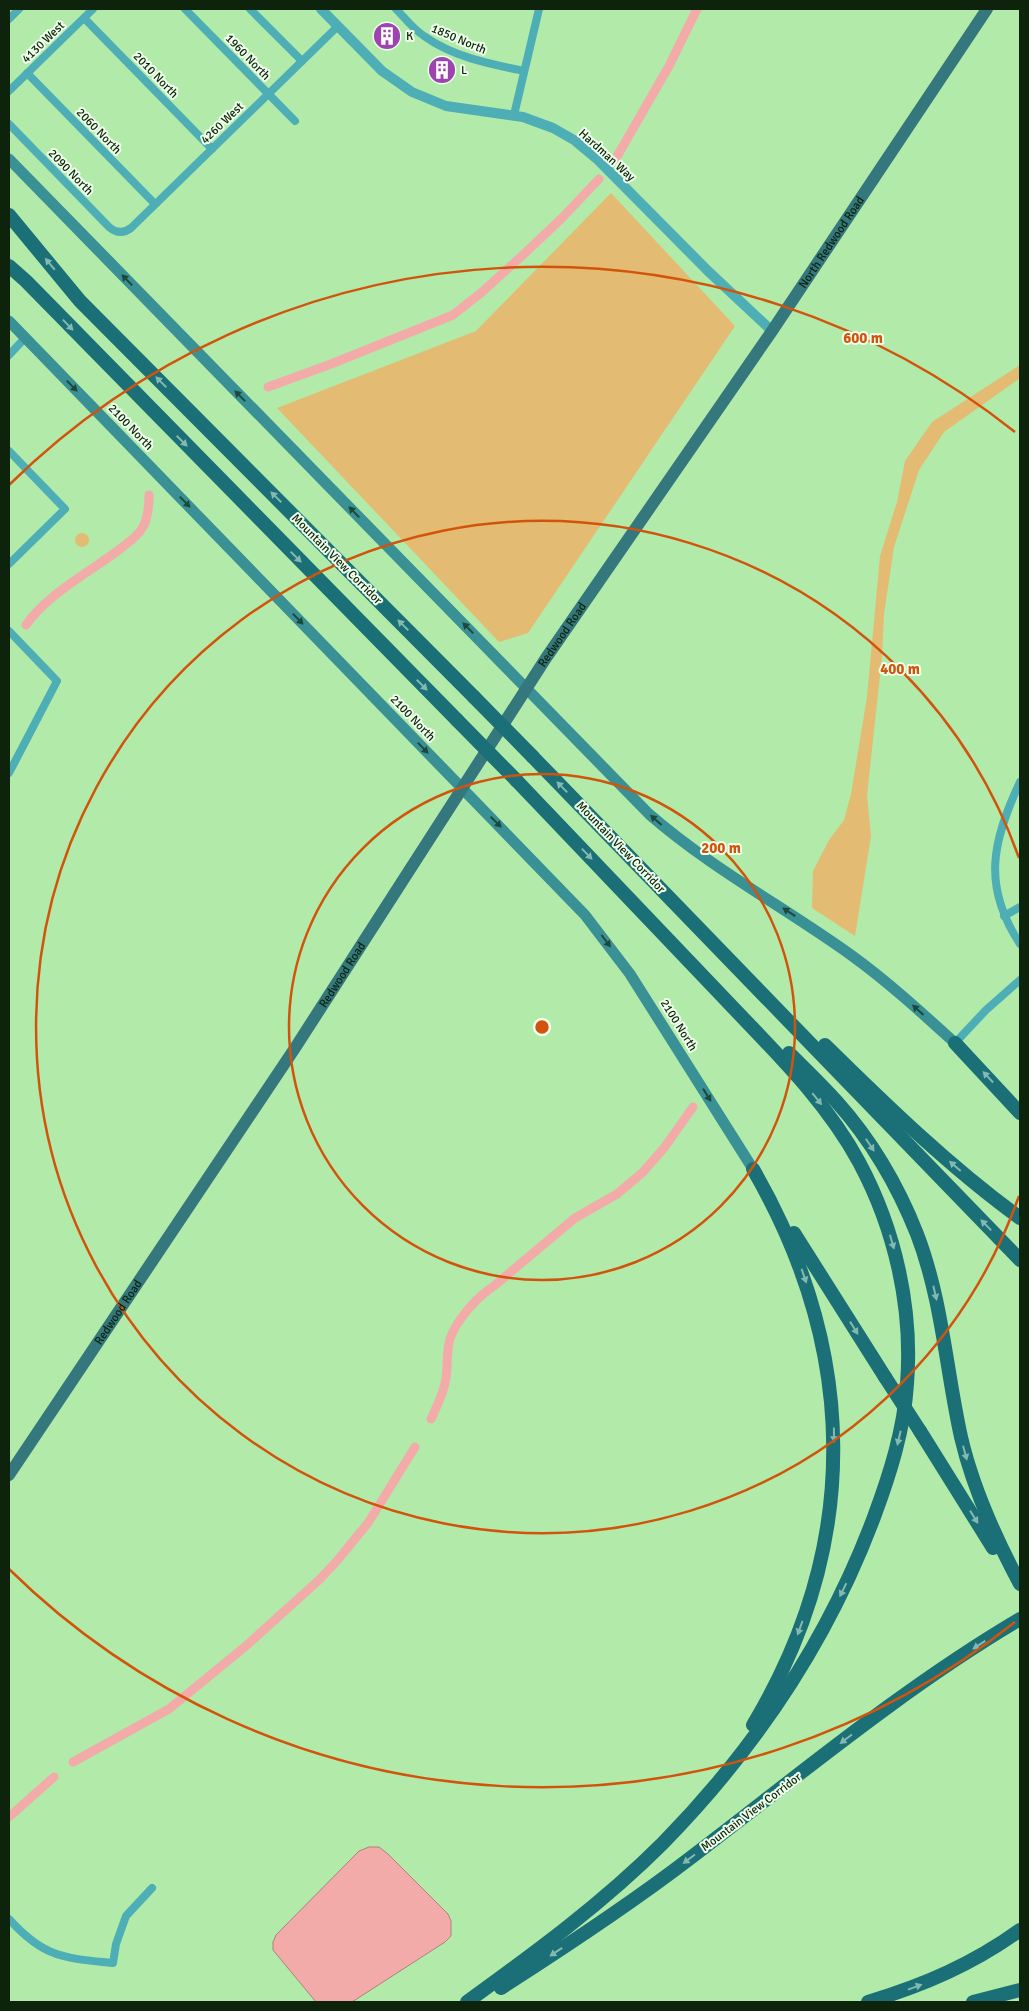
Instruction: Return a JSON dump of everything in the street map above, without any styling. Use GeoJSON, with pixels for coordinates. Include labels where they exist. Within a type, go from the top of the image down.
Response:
{"type":"FeatureCollection","features":[{"type":"Feature","properties":{"kind":"highway","name":"Mountain View Corridor"},"geometry":{"type":"LineString","coordinates":[[9,215],[80,301],[474,697],[669,898]]}},
{"type":"Feature","properties":{"kind":"highway"},"geometry":{"type":"LineString","coordinates":[[9,266],[26,281],[517,781],[807,1086],[847,1142],[869,1182],[886,1224],[900,1277],[907,1326],[907,1383],[899,1438],[879,1503],[854,1565],[820,1634],[784,1693],[727,1771],[682,1822],[639,1866],[590,1910],[467,2002]]}},
{"type":"Feature","properties":{"kind":"highway"},"geometry":{"type":"LineString","coordinates":[[629,897],[836,1101],[863,1135],[887,1172],[917,1233],[931,1277],[940,1315],[957,1419],[972,1478],[990,1524],[1020,1585]]}},
{"type":"Feature","properties":{"kind":"highway"},"geometry":{"type":"LineString","coordinates":[[669,898],[913,1129],[976,1185],[1020,1218]]}},
{"type":"Feature","properties":{"kind":"highway"},"geometry":{"type":"LineString","coordinates":[[669,898],[1020,1260]]}},
{"type":"Feature","properties":{"kind":"highway"},"geometry":{"type":"LineString","coordinates":[[954,1043],[1020,1113]]}},
{"type":"Feature","properties":{"kind":"highway"},"geometry":{"type":"LineString","coordinates":[[754,1168],[986,1538],[1020,1585]]}},
{"type":"Feature","properties":{"kind":"highway"},"geometry":{"type":"LineString","coordinates":[[682,1822],[717,1778],[744,1738],[763,1708],[787,1661],[814,1588],[825,1541],[832,1497],[833,1423],[830,1386],[823,1342],[800,1264],[779,1215],[754,1168]]}},
{"type":"Feature","properties":{"kind":"highway","name":"Mountain View Corridor"},"geometry":{"type":"LineString","coordinates":[[479,2002],[632,1900],[898,1701],[980,1644],[1020,1619]]}},
{"type":"Feature","properties":{"kind":"highway"},"geometry":{"type":"LineString","coordinates":[[868,2002],[909,1990],[952,1972],[990,1951],[1020,1930]]}},
{"type":"Feature","properties":{"kind":"highway"},"geometry":{"type":"LineString","coordinates":[[973,2002],[1020,1990]]}},
{"type":"Feature","properties":{"kind":"main road","name":"North Redwood Road"},"geometry":{"type":"LineString","coordinates":[[674,472],[772,331],[987,9]]}},
{"type":"Feature","properties":{"kind":"main road"},"geometry":{"type":"LineString","coordinates":[[9,159],[618,784],[663,826],[703,856],[852,955],[906,999],[954,1043]]}},
{"type":"Feature","properties":{"kind":"main road","name":"2100 North"},"geometry":{"type":"LineString","coordinates":[[9,321],[568,895],[630,974],[754,1168]]}},
{"type":"Feature","properties":{"kind":"main road","name":"Redwood Road"},"geometry":{"type":"LineString","coordinates":[[9,1476],[295,1048],[526,688],[674,472]]}},
{"type":"Feature","properties":{"kind":"street"},"geometry":{"type":"LineString","coordinates":[[9,19],[19,9]]}},
{"type":"Feature","properties":{"kind":"street","name":"4130 West"},"geometry":{"type":"LineString","coordinates":[[9,91],[94,9]]}},
{"type":"Feature","properties":{"kind":"street","name":"1960 North"},"geometry":{"type":"LineString","coordinates":[[185,9],[295,121]]}},
{"type":"Feature","properties":{"kind":"street"},"geometry":{"type":"LineString","coordinates":[[250,9],[302,61]]}},
{"type":"Feature","properties":{"kind":"street","name":"Hardman Way"},"geometry":{"type":"LineString","coordinates":[[320,9],[382,71],[412,92],[446,106],[514,115],[542,123],[582,146],[708,271],[772,331]]}},
{"type":"Feature","properties":{"kind":"street","name":"1850 North"},"geometry":{"type":"LineString","coordinates":[[396,9],[419,32],[434,42],[474,60],[524,71]]}},
{"type":"Feature","properties":{"kind":"street"},"geometry":{"type":"LineString","coordinates":[[514,115],[539,9]]}},
{"type":"Feature","properties":{"kind":"street","name":"2010 North"},"geometry":{"type":"LineString","coordinates":[[84,18],[212,149]]}},
{"type":"Feature","properties":{"kind":"street","name":"4260 West"},"geometry":{"type":"LineString","coordinates":[[120,233],[128,230],[338,26]]}},
{"type":"Feature","properties":{"kind":"street","name":"2060 North"},"geometry":{"type":"LineString","coordinates":[[28,73],[155,204]]}},
{"type":"Feature","properties":{"kind":"street","name":"2090 North"},"geometry":{"type":"LineString","coordinates":[[9,124],[109,227],[120,233]]}},
{"type":"Feature","properties":{"kind":"street"},"geometry":{"type":"LineString","coordinates":[[9,355],[26,338]]}},
{"type":"Feature","properties":{"kind":"street"},"geometry":{"type":"LineString","coordinates":[[9,451],[65,509],[9,562]]}},
{"type":"Feature","properties":{"kind":"street"},"geometry":{"type":"LineString","coordinates":[[9,631],[57,680],[9,773]]}},
{"type":"Feature","properties":{"kind":"street"},"geometry":{"type":"LineString","coordinates":[[1020,782],[1003,826],[996,852],[995,884],[1004,916],[1020,944]]}},
{"type":"Feature","properties":{"kind":"street"},"geometry":{"type":"LineString","coordinates":[[1004,916],[1020,907]]}},
{"type":"Feature","properties":{"kind":"street"},"geometry":{"type":"LineString","coordinates":[[954,1043],[986,1010],[1020,980]]}},
{"type":"Feature","properties":{"kind":"street"},"geometry":{"type":"LineString","coordinates":[[9,1919],[34,1943],[48,1952],[72,1959],[114,1963],[116,1944],[126,1916],[152,1888]]}},
{"type":"Feature","properties":{"kind":"shaded area"},"geometry":{"type":"Polygon","coordinates":[[[611,193],[735,326],[528,633],[499,642],[277,408],[476,331],[611,193]]]}},
{"type":"Feature","properties":{"kind":"shaded area"},"geometry":{"type":"Polygon","coordinates":[[[1020,365],[1020,378],[944,432],[919,470],[894,547],[884,614],[882,657],[867,795],[871,836],[855,936],[812,908],[813,871],[829,840],[844,820],[851,794],[867,697],[880,556],[897,502],[905,461],[932,422],[1020,365]]]}},
{"type":"Feature","properties":{"kind":"shaded area"},"geometry":{"type":"Polygon","coordinates":[[[79,533],[85,533],[89,540],[85,547],[79,547],[75,543],[75,537],[79,533]]]}},
{"type":"Feature","properties":{"kind":"shaded area"},"geometry":{"type":"Polygon","coordinates":[[[369,1847],[379,1847],[388,1854],[448,1914],[451,1921],[451,1936],[445,1942],[352,2002],[316,2002],[273,1950],[273,1942],[276,1935],[359,1851],[369,1847]]]}},
{"type":"Feature","properties":{"kind":"waterway"},"geometry":{"type":"LineString","coordinates":[[615,160],[669,66],[697,9]]}},
{"type":"Feature","properties":{"kind":"waterway"},"geometry":{"type":"LineString","coordinates":[[268,387],[453,315],[524,254],[599,179]]}},
{"type":"Feature","properties":{"kind":"waterway"},"geometry":{"type":"LineString","coordinates":[[26,625],[56,595],[135,537],[145,522],[149,495]]}},
{"type":"Feature","properties":{"kind":"waterway"},"geometry":{"type":"LineString","coordinates":[[431,1419],[445,1384],[450,1339],[457,1324],[468,1309],[575,1218],[617,1194],[642,1173],[664,1148],[693,1107]]}},
{"type":"Feature","properties":{"kind":"waterway"},"geometry":{"type":"LineString","coordinates":[[73,1762],[169,1709],[247,1645],[319,1580],[368,1523],[415,1447]]}},
{"type":"Feature","properties":{"kind":"waterway"},"geometry":{"type":"LineString","coordinates":[[9,1817],[54,1777]]}},
{"type":"Feature","properties":{"kind":"place","name":"K"},"geometry":{"type":"Point","coordinates":[387,36]}},
{"type":"Feature","properties":{"kind":"place","name":"L"},"geometry":{"type":"Point","coordinates":[442,70]}}]}
